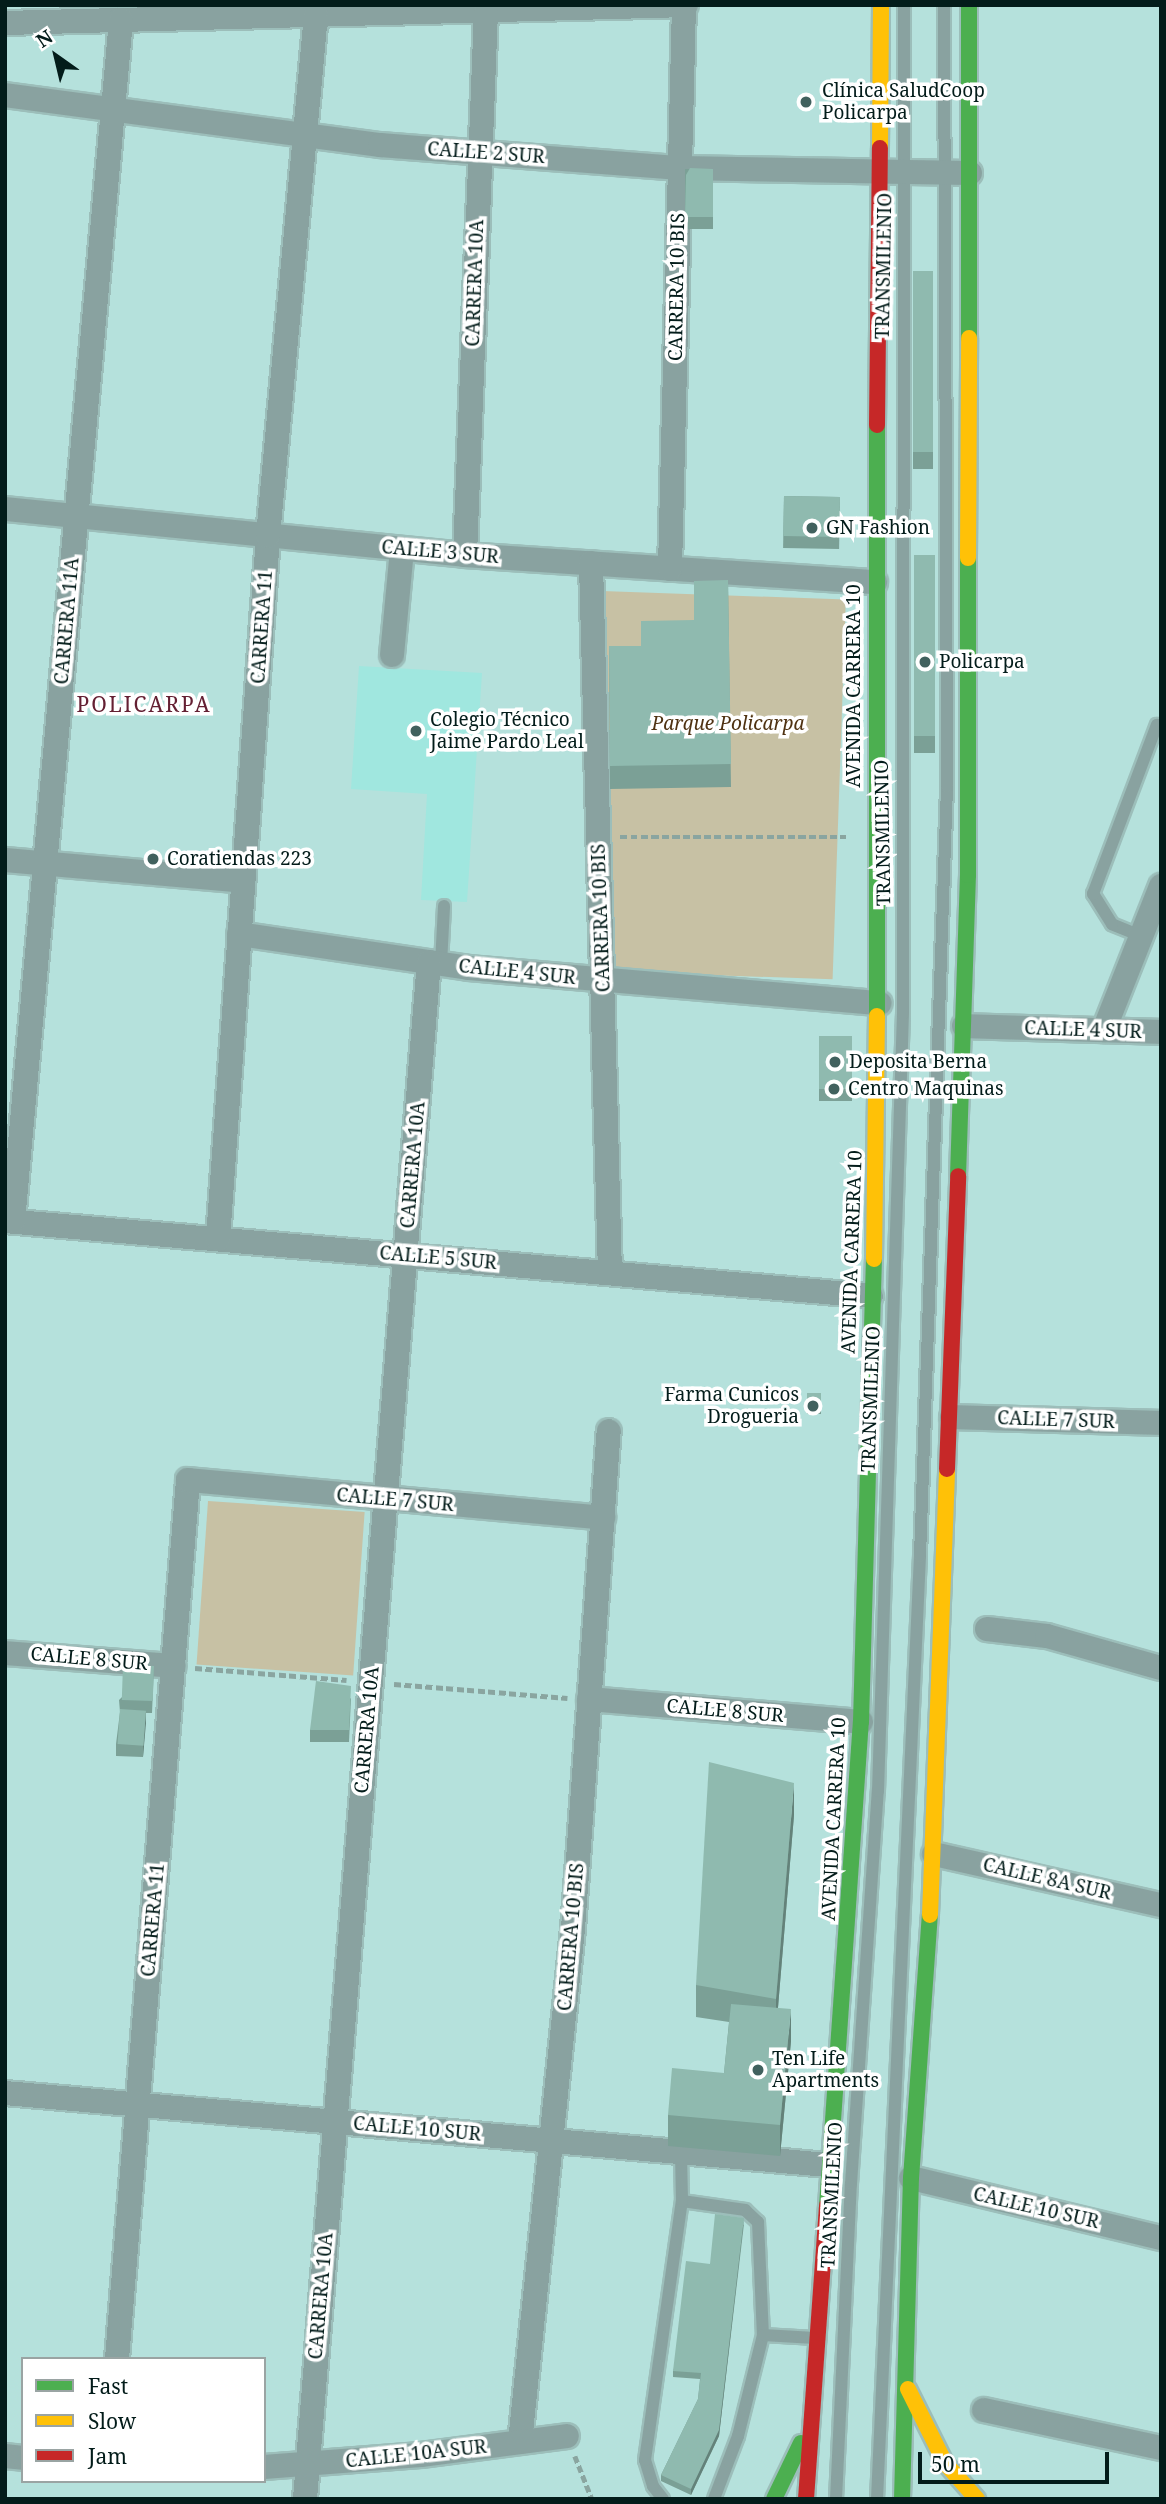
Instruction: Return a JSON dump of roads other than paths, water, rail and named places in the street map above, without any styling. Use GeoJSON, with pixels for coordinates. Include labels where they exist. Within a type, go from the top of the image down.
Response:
{"type":"FeatureCollection","features":[{"type":"Feature","properties":{"kind":"main road","name":"AVENIDA CARRERA 10"},"geometry":{"type":"LineString","coordinates":[[806,2499],[828,2165],[848,1940],[861,1722],[880,1003],[875,582],[881,5]]}},
{"type":"Feature","properties":{"kind":"main road"},"geometry":{"type":"LineString","coordinates":[[902,2499],[911,2178],[934,1854],[952,1417],[964,1026],[970,749],[958,172],[969,5]]}},
{"type":"Feature","properties":{"kind":"main road"},"geometry":{"type":"LineString","coordinates":[[905,2380],[945,2463],[976,2499]]}},
{"type":"Feature","properties":{"kind":"main road"},"geometry":{"type":"LineString","coordinates":[[774,2499],[812,2419]]}},
{"type":"Feature","properties":{"kind":"street"},"geometry":{"type":"LineString","coordinates":[[5,23],[685,5]]}},
{"type":"Feature","properties":{"kind":"street","name":"CARRERA 10 BIS"},"geometry":{"type":"LineString","coordinates":[[670,569],[685,5]]}},
{"type":"Feature","properties":{"kind":"street","name":"CARRERA 10A"},"geometry":{"type":"LineString","coordinates":[[465,555],[486,10]]}},
{"type":"Feature","properties":{"kind":"street","name":"CARRERA 11"},"geometry":{"type":"LineString","coordinates":[[218,1239],[268,536],[316,15]]}},
{"type":"Feature","properties":{"kind":"street","name":"CARRERA 11A"},"geometry":{"type":"LineString","coordinates":[[9,1221],[45,864],[121,20]]}},
{"type":"Feature","properties":{"kind":"street","name":"CALLE 2 SUR"},"geometry":{"type":"LineString","coordinates":[[5,95],[305,135],[481,152],[680,168],[958,172]]}},
{"type":"Feature","properties":{"kind":"street","name":"CALLE 3 SUR"},"geometry":{"type":"LineString","coordinates":[[5,509],[402,550],[875,582]]}},
{"type":"Feature","properties":{"kind":"street"},"geometry":{"type":"LineString","coordinates":[[391,655],[402,550]]}},
{"type":"Feature","properties":{"kind":"street","name":"CARRERA 10 BIS"},"geometry":{"type":"LineString","coordinates":[[591,564],[610,1273]]}},
{"type":"Feature","properties":{"kind":"street"},"geometry":{"type":"LineString","coordinates":[[5,860],[243,880]]}},
{"type":"Feature","properties":{"kind":"street"},"geometry":{"type":"LineString","coordinates":[[1104,1030],[1161,886]]}},
{"type":"Feature","properties":{"kind":"street","name":"CALLE 4 SUR"},"geometry":{"type":"LineString","coordinates":[[239,934],[435,963],[880,1003]]}},
{"type":"Feature","properties":{"kind":"street","name":"CARRERA 10A"},"geometry":{"type":"LineString","coordinates":[[305,2499],[405,1255],[435,963]]}},
{"type":"Feature","properties":{"kind":"street","name":"CALLE 4 SUR"},"geometry":{"type":"LineString","coordinates":[[964,1026],[1161,1032]]}},
{"type":"Feature","properties":{"kind":"street","name":"CALLE 5 SUR"},"geometry":{"type":"LineString","coordinates":[[9,1221],[871,1296]]}},
{"type":"Feature","properties":{"kind":"street","name":"CALLE 7 SUR"},"geometry":{"type":"LineString","coordinates":[[952,1417],[1161,1423]]}},
{"type":"Feature","properties":{"kind":"street","name":"CARRERA 10 BIS"},"geometry":{"type":"LineString","coordinates":[[520,2442],[551,2141],[609,1431]]}},
{"type":"Feature","properties":{"kind":"street","name":"CARRERA 11"},"geometry":{"type":"LineString","coordinates":[[117,2357],[188,1480]]}},
{"type":"Feature","properties":{"kind":"street","name":"CALLE 7 SUR"},"geometry":{"type":"LineString","coordinates":[[188,1480],[603,1518]]}},
{"type":"Feature","properties":{"kind":"street"},"geometry":{"type":"LineString","coordinates":[[987,1629],[1047,1636],[1161,1668]]}},
{"type":"Feature","properties":{"kind":"street","name":"CALLE 8 SUR"},"geometry":{"type":"LineString","coordinates":[[5,1653],[173,1666]]}},
{"type":"Feature","properties":{"kind":"street","name":"CALLE 8 SUR"},"geometry":{"type":"LineString","coordinates":[[589,1699],[861,1722]]}},
{"type":"Feature","properties":{"kind":"street","name":"CALLE 8A SUR"},"geometry":{"type":"LineString","coordinates":[[934,1854],[1161,1905]]}},
{"type":"Feature","properties":{"kind":"street","name":"CALLE 10 SUR"},"geometry":{"type":"LineString","coordinates":[[5,2093],[828,2165]]}},
{"type":"Feature","properties":{"kind":"street","name":"CALLE 10 SUR"},"geometry":{"type":"LineString","coordinates":[[911,2178],[1161,2238]]}},
{"type":"Feature","properties":{"kind":"street"},"geometry":{"type":"LineString","coordinates":[[984,2410],[1161,2448]]}},
{"type":"Feature","properties":{"kind":"street","name":"CALLE 10A SUR"},"geometry":{"type":"LineString","coordinates":[[266,2467],[307,2465],[567,2436]]}},
{"type":"Feature","properties":{"kind":"lane","name":"TRANSMILENIO"},"geometry":{"type":"LineString","coordinates":[[836,2499],[851,2184],[878,1791],[902,1027],[904,5]]}},
{"type":"Feature","properties":{"kind":"lane"},"geometry":{"type":"LineString","coordinates":[[877,2499],[920,1570],[947,786],[958,172],[944,5]]}},
{"type":"Feature","properties":{"kind":"lane"},"geometry":{"type":"LineString","coordinates":[[1141,936],[1112,924],[1093,894],[1157,726]]}},
{"type":"Feature","properties":{"kind":"lane"},"geometry":{"type":"LineString","coordinates":[[435,963],[444,906]]}},
{"type":"Feature","properties":{"kind":"lane"},"geometry":{"type":"LineString","coordinates":[[663,2499],[653,2486],[645,2460],[682,2201],[681,2154]]}},
{"type":"Feature","properties":{"kind":"lane"},"geometry":{"type":"LineString","coordinates":[[682,2201],[745,2210],[758,2222],[763,2335],[738,2436],[714,2499]]}},
{"type":"Feature","properties":{"kind":"lane"},"geometry":{"type":"LineString","coordinates":[[763,2335],[817,2338]]}},
{"type":"Feature","properties":{"kind":"place","name":"Clínica SaludCoop Policarpa"},"geometry":{"type":"Point","coordinates":[806,102]}},
{"type":"Feature","properties":{"kind":"place","name":"GN Fashion"},"geometry":{"type":"Point","coordinates":[812,528]}},
{"type":"Feature","properties":{"kind":"place","name":"Policarpa"},"geometry":{"type":"Point","coordinates":[925,662]}},
{"type":"Feature","properties":{"kind":"place","name":"Colegio Técnico Jaime Pardo Leal"},"geometry":{"type":"Point","coordinates":[416,731]}},
{"type":"Feature","properties":{"kind":"place","name":"Coratiendas 223"},"geometry":{"type":"Point","coordinates":[153,859]}},
{"type":"Feature","properties":{"kind":"place","name":"Deposita Berna"},"geometry":{"type":"Point","coordinates":[835,1062]}},
{"type":"Feature","properties":{"kind":"place","name":"Centro Maquinas"},"geometry":{"type":"Point","coordinates":[834,1089]}},
{"type":"Feature","properties":{"kind":"place","name":"Farma Cunicos Drogueria"},"geometry":{"type":"Point","coordinates":[813,1406]}},
{"type":"Feature","properties":{"kind":"place","name":"Ten Life Apartments"},"geometry":{"type":"Point","coordinates":[758,2070]}},
{"type":"Feature","properties":{"kind":"district","name":"POLICARPA"},"geometry":{"type":"Point","coordinates":[144,704]}},
{"type":"Feature","properties":{"kind":"park label","name":"Parque Policarpa"},"geometry":{"type":"Point","coordinates":[728,724]}}]}
